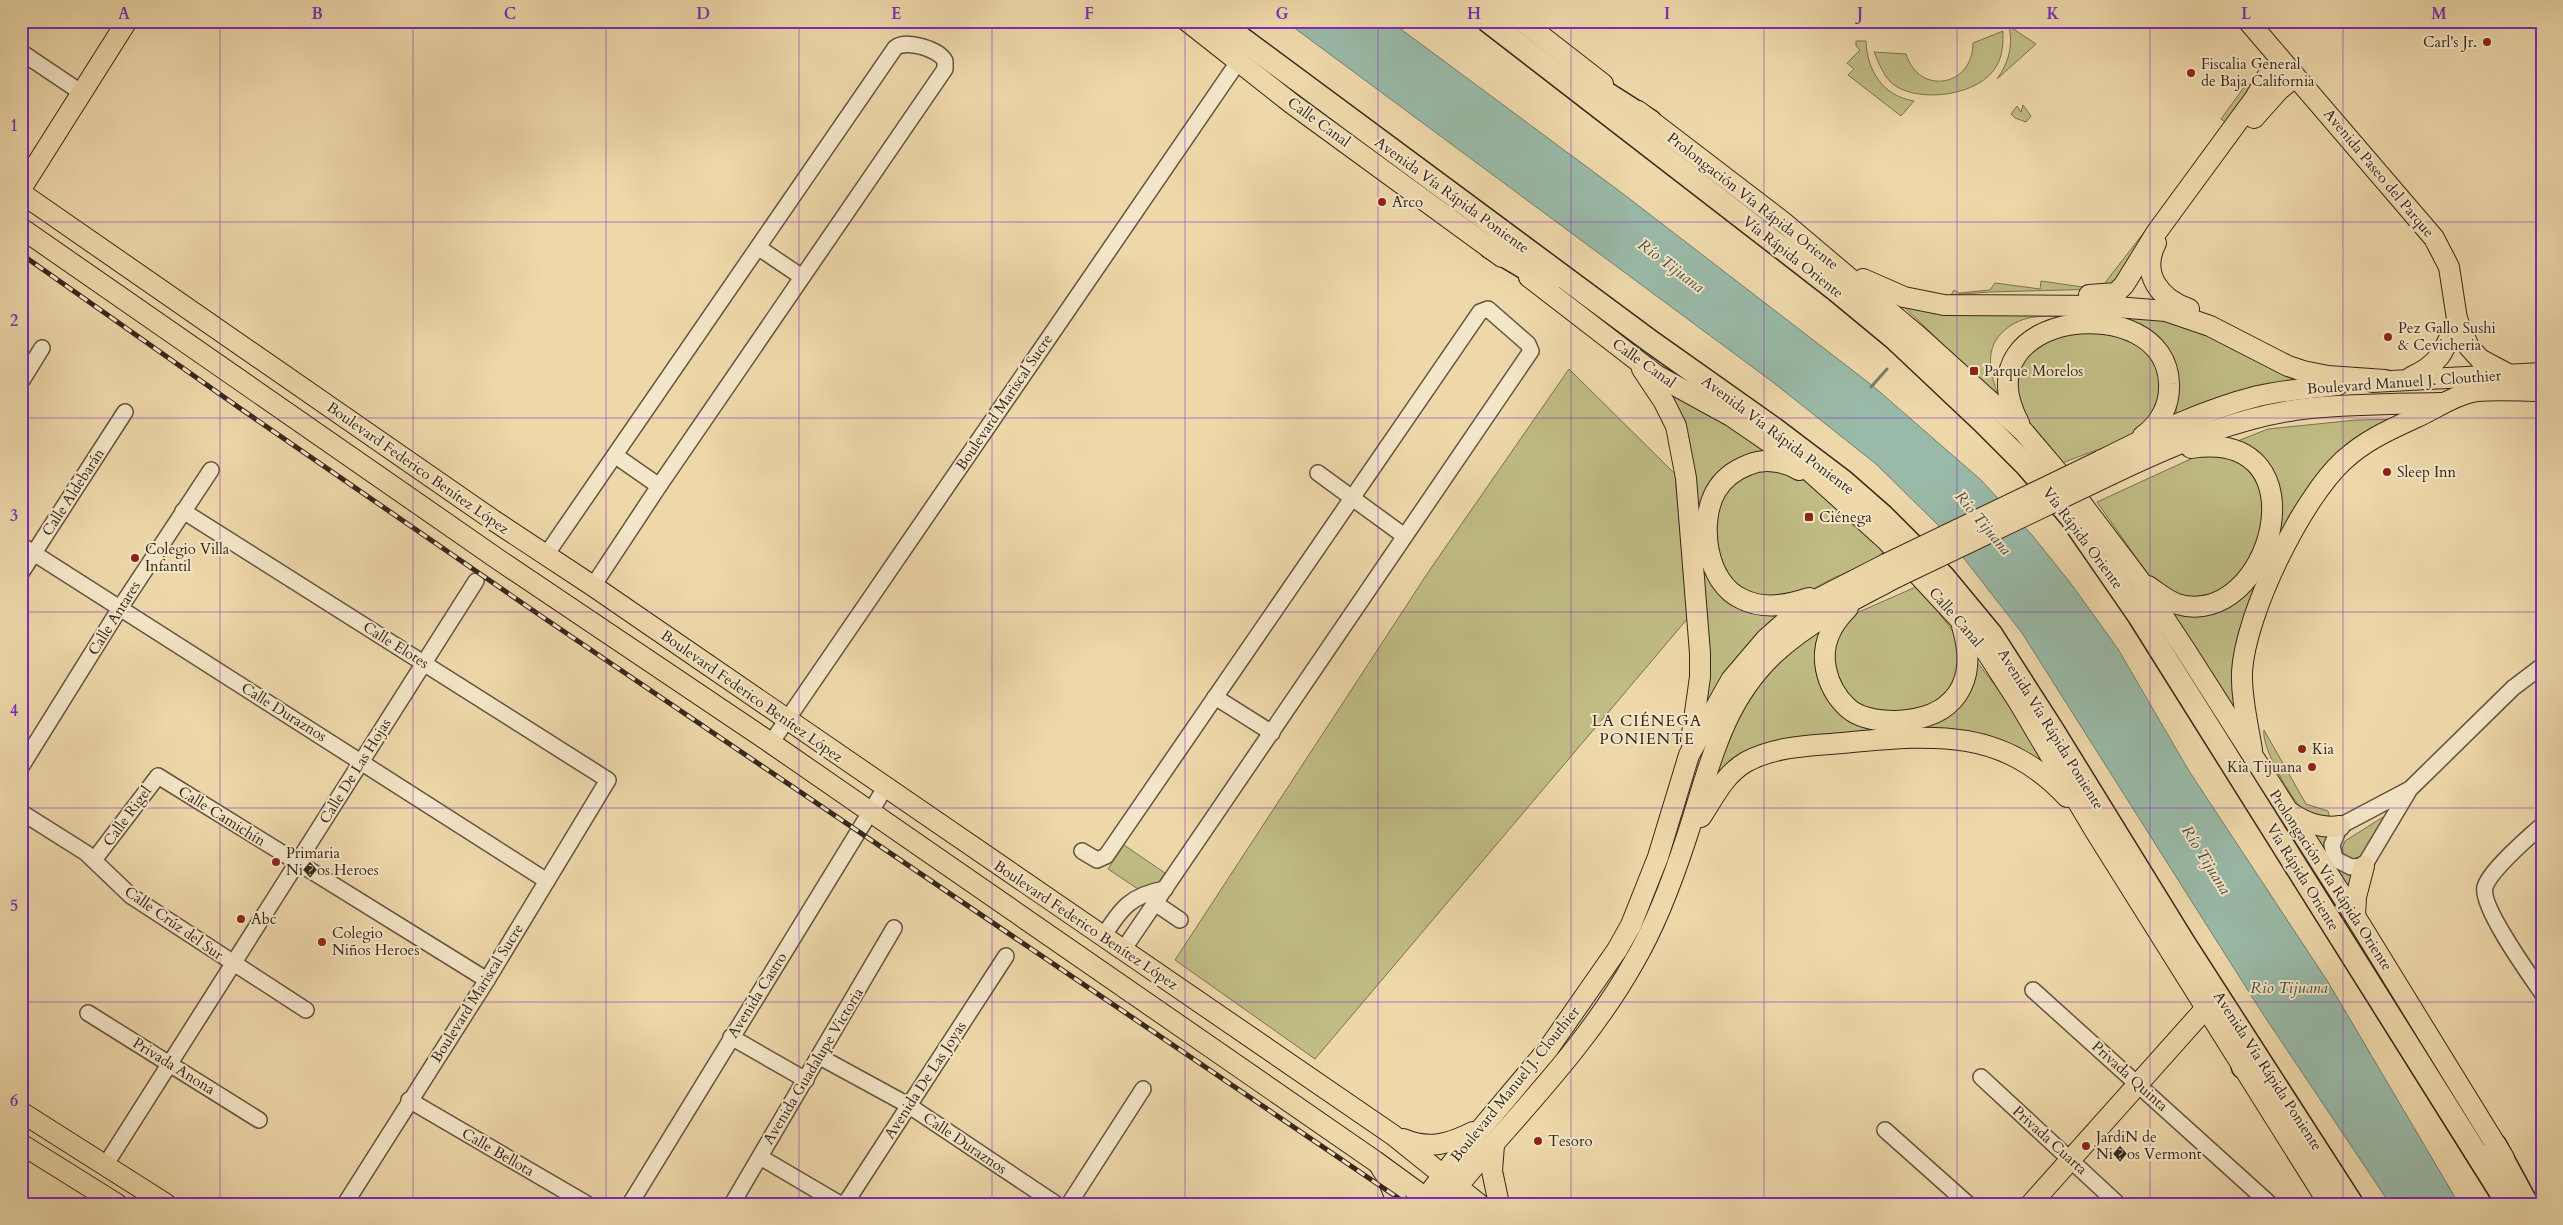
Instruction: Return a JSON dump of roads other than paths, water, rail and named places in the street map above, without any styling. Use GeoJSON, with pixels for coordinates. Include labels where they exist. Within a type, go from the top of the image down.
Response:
{"type":"FeatureCollection","features":[{"type":"Feature","properties":{"kind":"highway","name":"Avenida Vía Rápida Poniente"},"geometry":{"type":"LineString","coordinates":[[1218,21],[1650,341],[1773,428],[1843,482],[1883,516],[1969,605],[1991,634],[2052,728],[2184,943],[2352,1204]]}},
{"type":"Feature","properties":{"kind":"highway","name":"Vía Rápida Oriente"},"geometry":{"type":"LineString","coordinates":[[1488,21],[1821,278],[1894,338],[1984,422],[2027,466],[2064,509],[2101,558],[2139,616],[2508,1204]]}},
{"type":"Feature","properties":{"kind":"highway"},"geometry":{"type":"LineString","coordinates":[[1503,21],[1590,82],[1650,121]]}},
{"type":"Feature","properties":{"kind":"highway"},"geometry":{"type":"LineString","coordinates":[[1490,247],[1650,341]]}},
{"type":"Feature","properties":{"kind":"highway"},"geometry":{"type":"LineString","coordinates":[[2184,943],[2199,980],[2240,1050],[2243,1067]]}},
{"type":"Feature","properties":{"kind":"highway"},"geometry":{"type":"LineString","coordinates":[[2495,1145],[2527,1204]]}},
{"type":"Feature","properties":{"kind":"main road"},"geometry":{"type":"LineString","coordinates":[[21,189],[127,21]]}},
{"type":"Feature","properties":{"kind":"main road","name":"Calle Canal"},"geometry":{"type":"LineString","coordinates":[[1187,21],[1238,62],[1490,247],[1656,375],[1731,416],[1776,445],[1830,489],[1886,540],[1961,621],[1987,653],[2018,700],[2095,831]]}},
{"type":"Feature","properties":{"kind":"main road","name":"Prolongación Vía Rápida Oriente"},"geometry":{"type":"LineString","coordinates":[[1522,21],[1840,268],[1977,387],[2023,431],[2058,471],[2138,578],[2186,651],[2355,916],[2495,1145],[2536,1204]]}},
{"type":"Feature","properties":{"kind":"main road","name":"Avenida Paseo del Parque"},"geometry":{"type":"LineString","coordinates":[[2248,21],[2413,212],[2444,252],[2454,286],[2457,319],[2474,354],[2510,375]]}},
{"type":"Feature","properties":{"kind":"main road"},"geometry":{"type":"LineString","coordinates":[[1962,306],[2017,295],[2104,295],[2116,293],[2124,285],[2156,233],[2255,98],[2268,75],[2282,61]]}},
{"type":"Feature","properties":{"kind":"main road"},"geometry":{"type":"LineString","coordinates":[[2274,359],[2234,330],[2168,299],[2158,289],[2150,262],[2160,236],[2203,181],[2261,108],[2295,77]]}},
{"type":"Feature","properties":{"kind":"main road","name":"Boulevard Federico Benítez López"},"geometry":{"type":"LineString","coordinates":[[21,193],[1393,1135],[1480,1204]]}},
{"type":"Feature","properties":{"kind":"main road","name":"Boulevard Federico Benítez López"},"geometry":{"type":"LineString","coordinates":[[21,228],[499,560],[771,743],[1375,1161],[1431,1202]]}},
{"type":"Feature","properties":{"kind":"main road"},"geometry":{"type":"LineString","coordinates":[[21,247],[47,245]]}},
{"type":"Feature","properties":{"kind":"main road"},"geometry":{"type":"LineString","coordinates":[[1840,268],[1904,297],[1922,302],[1962,306],[2104,306],[2166,311],[2210,326],[2274,359],[2314,374],[2395,380]]}},
{"type":"Feature","properties":{"kind":"main road","name":"Avenida Paseo del Parque"},"geometry":{"type":"LineString","coordinates":[[2395,380],[2426,370],[2440,358],[2457,319]]}},
{"type":"Feature","properties":{"kind":"main road"},"geometry":{"type":"LineString","coordinates":[[2023,431],[2007,392],[2010,368],[2024,345],[2037,334],[2062,326],[2088,324],[2115,326],[2139,334],[2150,341],[2163,361],[2169,380],[2169,396],[2163,414],[2149,432],[2128,447]]}},
{"type":"Feature","properties":{"kind":"main road"},"geometry":{"type":"LineString","coordinates":[[1631,356],[1660,395],[1676,426],[1686,478],[1700,653],[1700,676],[1688,755]]}},
{"type":"Feature","properties":{"kind":"main road","name":"Boulevard Manuel J. Clouthier"},"geometry":{"type":"LineString","coordinates":[[2106,468],[2128,447],[2191,418],[2259,396],[2300,389],[2395,380],[2542,373]]}},
{"type":"Feature","properties":{"kind":"main road"},"geometry":{"type":"LineString","coordinates":[[2254,760],[2243,695],[2242,669],[2246,652],[2266,589],[2302,514],[2326,478],[2363,444],[2446,402],[2477,391],[2542,391]]}},
{"type":"Feature","properties":{"kind":"main road","name":"Boulevard Manuel J. Clouthier"},"geometry":{"type":"LineString","coordinates":[[1431,1202],[1450,1180],[1480,1129],[1548,1049],[1604,972],[1627,934],[1658,857],[1688,755],[1731,680],[1750,656],[1793,615],[1835,591],[1893,570],[2106,468],[2146,458],[2210,433],[2271,415],[2310,408],[2446,402],[2542,402]]}},
{"type":"Feature","properties":{"kind":"main road"},"geometry":{"type":"LineString","coordinates":[[2138,578],[2168,600],[2177,604],[2201,606],[2220,601],[2235,591],[2252,571],[2265,544],[2274,513],[2271,492],[2263,474],[2251,459],[2234,449],[2220,445],[2201,446],[2146,458]]}},
{"type":"Feature","properties":{"kind":"main road"},"geometry":{"type":"LineString","coordinates":[[1830,489],[1794,467],[1779,462],[1754,462],[1735,472],[1720,485],[1711,502],[1707,527],[1712,562],[1730,591],[1740,599],[1755,604],[1776,606],[1835,591]]}},
{"type":"Feature","properties":{"kind":"main road","name":"Boulevard Manuel J. Clouthier"},"geometry":{"type":"LineString","coordinates":[[1450,1180],[1494,1145],[1564,1065],[1613,999],[1650,931],[1687,837],[1721,728],[1753,678],[1773,655],[1795,636],[1828,613],[1860,596],[1893,570]]}},
{"type":"Feature","properties":{"kind":"main road"},"geometry":{"type":"LineString","coordinates":[[1860,596],[1831,627],[1824,652],[1825,664],[1828,676],[1839,698],[1849,709],[1874,719],[1907,720],[1925,717],[1938,712],[1955,697],[1965,678],[1968,659],[1968,644],[1961,621]]}},
{"type":"Feature","properties":{"kind":"main road"},"geometry":{"type":"LineString","coordinates":[[1687,837],[1716,789],[1745,763],[1764,754],[1825,744],[1930,736],[1971,741],[2017,758],[2056,784],[2095,831],[2329,1204]]}},
{"type":"Feature","properties":{"kind":"main road"},"geometry":{"type":"LineString","coordinates":[[2285,808],[2310,823],[2328,828],[2340,826]]}},
{"type":"Feature","properties":{"kind":"main road"},"geometry":{"type":"LineString","coordinates":[[2355,916],[2356,897],[2364,866]]}},
{"type":"Feature","properties":{"kind":"main road"},"geometry":{"type":"LineString","coordinates":[[2030,1204],[2206,1009]]}},
{"type":"Feature","properties":{"kind":"main road"},"geometry":{"type":"LineString","coordinates":[[21,1112],[106,1164],[166,1204]]}},
{"type":"Feature","properties":{"kind":"main road"},"geometry":{"type":"LineString","coordinates":[[1393,1135],[1417,1144],[1446,1145],[1480,1129]]}},
{"type":"Feature","properties":{"kind":"main road"},"geometry":{"type":"LineString","coordinates":[[21,1144],[117,1204]]}},
{"type":"Feature","properties":{"kind":"main road"},"geometry":{"type":"LineString","coordinates":[[1494,1145],[1492,1171],[1499,1204]]}},
{"type":"Feature","properties":{"kind":"main road"},"geometry":{"type":"LineString","coordinates":[[1375,1161],[1387,1177],[1398,1204]]}},
{"type":"Feature","properties":{"kind":"street"},"geometry":{"type":"LineString","coordinates":[[546,555],[616,456],[895,48],[904,43],[912,43],[938,54],[946,61],[944,69],[659,486],[593,586]]}},
{"type":"Feature","properties":{"kind":"street"},"geometry":{"type":"LineString","coordinates":[[21,52],[82,93]]}},
{"type":"Feature","properties":{"kind":"street","name":"Boulevard Mariscal Sucre"},"geometry":{"type":"LineString","coordinates":[[771,743],[1238,62]]}},
{"type":"Feature","properties":{"kind":"street"},"geometry":{"type":"LineString","coordinates":[[759,248],[802,277]]}},
{"type":"Feature","properties":{"kind":"street"},"geometry":{"type":"LineString","coordinates":[[1082,850],[1097,860],[1106,856],[1480,312],[1488,310],[1528,344],[1531,351],[1403,535],[1272,733],[1123,950]]}},
{"type":"Feature","properties":{"kind":"street"},"geometry":{"type":"LineString","coordinates":[[21,382],[42,348]]}},
{"type":"Feature","properties":{"kind":"street","name":"Calle Aldebarán"},"geometry":{"type":"LineString","coordinates":[[21,573],[28,549],[125,412]]}},
{"type":"Feature","properties":{"kind":"street"},"geometry":{"type":"LineString","coordinates":[[616,456],[659,486]]}},
{"type":"Feature","properties":{"kind":"street","name":"Calle Antares"},"geometry":{"type":"LineString","coordinates":[[21,767],[120,608],[211,470]]}},
{"type":"Feature","properties":{"kind":"street"},"geometry":{"type":"LineString","coordinates":[[1318,473],[1403,535]]}},
{"type":"Feature","properties":{"kind":"street","name":"Calle Elotes"},"geometry":{"type":"LineString","coordinates":[[183,510],[608,780]]}},
{"type":"Feature","properties":{"kind":"street","name":"Calle Duraznos"},"geometry":{"type":"LineString","coordinates":[[28,549],[547,881]]}},
{"type":"Feature","properties":{"kind":"street","name":"Calle De Las Hojas"},"geometry":{"type":"LineString","coordinates":[[106,1164],[476,581]]}},
{"type":"Feature","properties":{"kind":"street"},"geometry":{"type":"LineString","coordinates":[[2410,789],[2340,826],[2332,845],[2333,856],[2346,866],[2364,866],[2410,789],[2512,688],[2542,666]]}},
{"type":"Feature","properties":{"kind":"street"},"geometry":{"type":"LineString","coordinates":[[1215,697],[1272,733]]}},
{"type":"Feature","properties":{"kind":"street","name":"Calle Rigel"},"geometry":{"type":"LineString","coordinates":[[94,860],[153,780],[158,776],[162,777]]}},
{"type":"Feature","properties":{"kind":"street","name":"Calle Camichín"},"geometry":{"type":"LineString","coordinates":[[162,777],[487,980]]}},
{"type":"Feature","properties":{"kind":"street","name":"Boulevard Mariscal Sucre"},"geometry":{"type":"LineString","coordinates":[[345,1204],[409,1100],[487,980],[608,780]]}},
{"type":"Feature","properties":{"kind":"street","name":"Avenida Castro"},"geometry":{"type":"LineString","coordinates":[[630,1204],[885,788]]}},
{"type":"Feature","properties":{"kind":"street","name":"Calle Crúz del Sur"},"geometry":{"type":"LineString","coordinates":[[21,812],[94,860],[131,896],[306,1010]]}},
{"type":"Feature","properties":{"kind":"street"},"geometry":{"type":"LineString","coordinates":[[2542,825],[2491,875],[2485,888],[2485,897],[2490,911],[2542,994]]}},
{"type":"Feature","properties":{"kind":"street"},"geometry":{"type":"LineString","coordinates":[[1103,937],[1124,906],[1131,900],[1165,888]]}},
{"type":"Feature","properties":{"kind":"street"},"geometry":{"type":"LineString","coordinates":[[1155,903],[1180,920]]}},
{"type":"Feature","properties":{"kind":"street","name":"Avenida Guadalupe Victoria"},"geometry":{"type":"LineString","coordinates":[[732,1204],[894,928]]}},
{"type":"Feature","properties":{"kind":"street","name":"Avenida De Las Joyas"},"geometry":{"type":"LineString","coordinates":[[845,1204],[1006,956]]}},
{"type":"Feature","properties":{"kind":"street","name":"Privada Quinta"},"geometry":{"type":"LineString","coordinates":[[2033,990],[2270,1204]]}},
{"type":"Feature","properties":{"kind":"street","name":"Privada Anona"},"geometry":{"type":"LineString","coordinates":[[88,1013],[259,1120]]}},
{"type":"Feature","properties":{"kind":"street"},"geometry":{"type":"LineString","coordinates":[[731,1037],[806,1080]]}},
{"type":"Feature","properties":{"kind":"street","name":"Calle Duraznos"},"geometry":{"type":"LineString","coordinates":[[820,1057],[908,1105],[1056,1204]]}},
{"type":"Feature","properties":{"kind":"street","name":"Privada Cuarta"},"geometry":{"type":"LineString","coordinates":[[1981,1077],[2071,1158],[2118,1204]]}},
{"type":"Feature","properties":{"kind":"street"},"geometry":{"type":"LineString","coordinates":[[1069,1204],[1143,1089]]}},
{"type":"Feature","properties":{"kind":"street","name":"Calle Bellota"},"geometry":{"type":"LineString","coordinates":[[409,1100],[587,1204]]}},
{"type":"Feature","properties":{"kind":"street"},"geometry":{"type":"LineString","coordinates":[[1885,1130],[1968,1204]]}},
{"type":"Feature","properties":{"kind":"street"},"geometry":{"type":"LineString","coordinates":[[760,1157],[840,1204]]}},
{"type":"Feature","properties":{"kind":"water","name":"Rio Tijuana"},"geometry":{"type":"Polygon","coordinates":[[[1285,21],[1390,21],[1622,193],[1873,386],[1981,480],[2032,535],[2072,585],[2118,649],[2189,771],[2328,982],[2459,1204],[2390,1204],[2261,1011],[2022,633],[1938,525],[1876,464],[1774,383],[1285,21]]]}},
{"type":"Feature","properties":{"kind":"waterway"},"geometry":{"type":"LineString","coordinates":[[1871,387],[1887,369]]}},
{"type":"Feature","properties":{"kind":"railway"},"geometry":{"type":"LineString","coordinates":[[21,254],[241,409],[544,618],[1407,1204]]}},
{"type":"Feature","properties":{"kind":"place","name":"Carl's Jr."},"geometry":{"type":"Point","coordinates":[2487,42]}},
{"type":"Feature","properties":{"kind":"place","name":"Fiscalia General de Baja California"},"geometry":{"type":"Point","coordinates":[2191,73]}},
{"type":"Feature","properties":{"kind":"place","name":"Arco"},"geometry":{"type":"Point","coordinates":[1382,202]}},
{"type":"Feature","properties":{"kind":"place","name":"Pez Gallo Sushi & Cevicheria"},"geometry":{"type":"Point","coordinates":[2388,337]}},
{"type":"Feature","properties":{"kind":"place","name":"Parque Morelos"},"geometry":{"type":"Point","coordinates":[1974,371]}},
{"type":"Feature","properties":{"kind":"place","name":"Sleep Inn"},"geometry":{"type":"Point","coordinates":[2387,472]}},
{"type":"Feature","properties":{"kind":"place","name":"Ciénega"},"geometry":{"type":"Point","coordinates":[1809,517]}},
{"type":"Feature","properties":{"kind":"place","name":"Colegio Villa Infantil"},"geometry":{"type":"Point","coordinates":[135,558]}},
{"type":"Feature","properties":{"kind":"place","name":"Kia"},"geometry":{"type":"Point","coordinates":[2302,749]}},
{"type":"Feature","properties":{"kind":"place","name":"Kia Tijuana"},"geometry":{"type":"Point","coordinates":[2312,767]}},
{"type":"Feature","properties":{"kind":"place","name":"Primaria Ni�os Heroes"},"geometry":{"type":"Point","coordinates":[276,862]}},
{"type":"Feature","properties":{"kind":"place","name":"Abc"},"geometry":{"type":"Point","coordinates":[241,919]}},
{"type":"Feature","properties":{"kind":"place","name":"Colegio Niños Heroes"},"geometry":{"type":"Point","coordinates":[322,942]}},
{"type":"Feature","properties":{"kind":"place","name":"Tesoro"},"geometry":{"type":"Point","coordinates":[1538,1141]}},
{"type":"Feature","properties":{"kind":"place","name":"JardiN de Ni�os Vermont"},"geometry":{"type":"Point","coordinates":[2086,1146]}},
{"type":"Feature","properties":{"kind":"district","name":"LA CIÉNEGA PONIENTE"},"geometry":{"type":"Point","coordinates":[1647,730]}},
{"type":"Feature","properties":{"kind":"water label","name":"Río Tijuana"},"geometry":{"type":"Point","coordinates":[1671,266]}},
{"type":"Feature","properties":{"kind":"water label","name":"Río Tijuana"},"geometry":{"type":"Point","coordinates":[1983,523]}},
{"type":"Feature","properties":{"kind":"water label","name":"Río Tijuana"},"geometry":{"type":"Point","coordinates":[2206,860]}}]}
